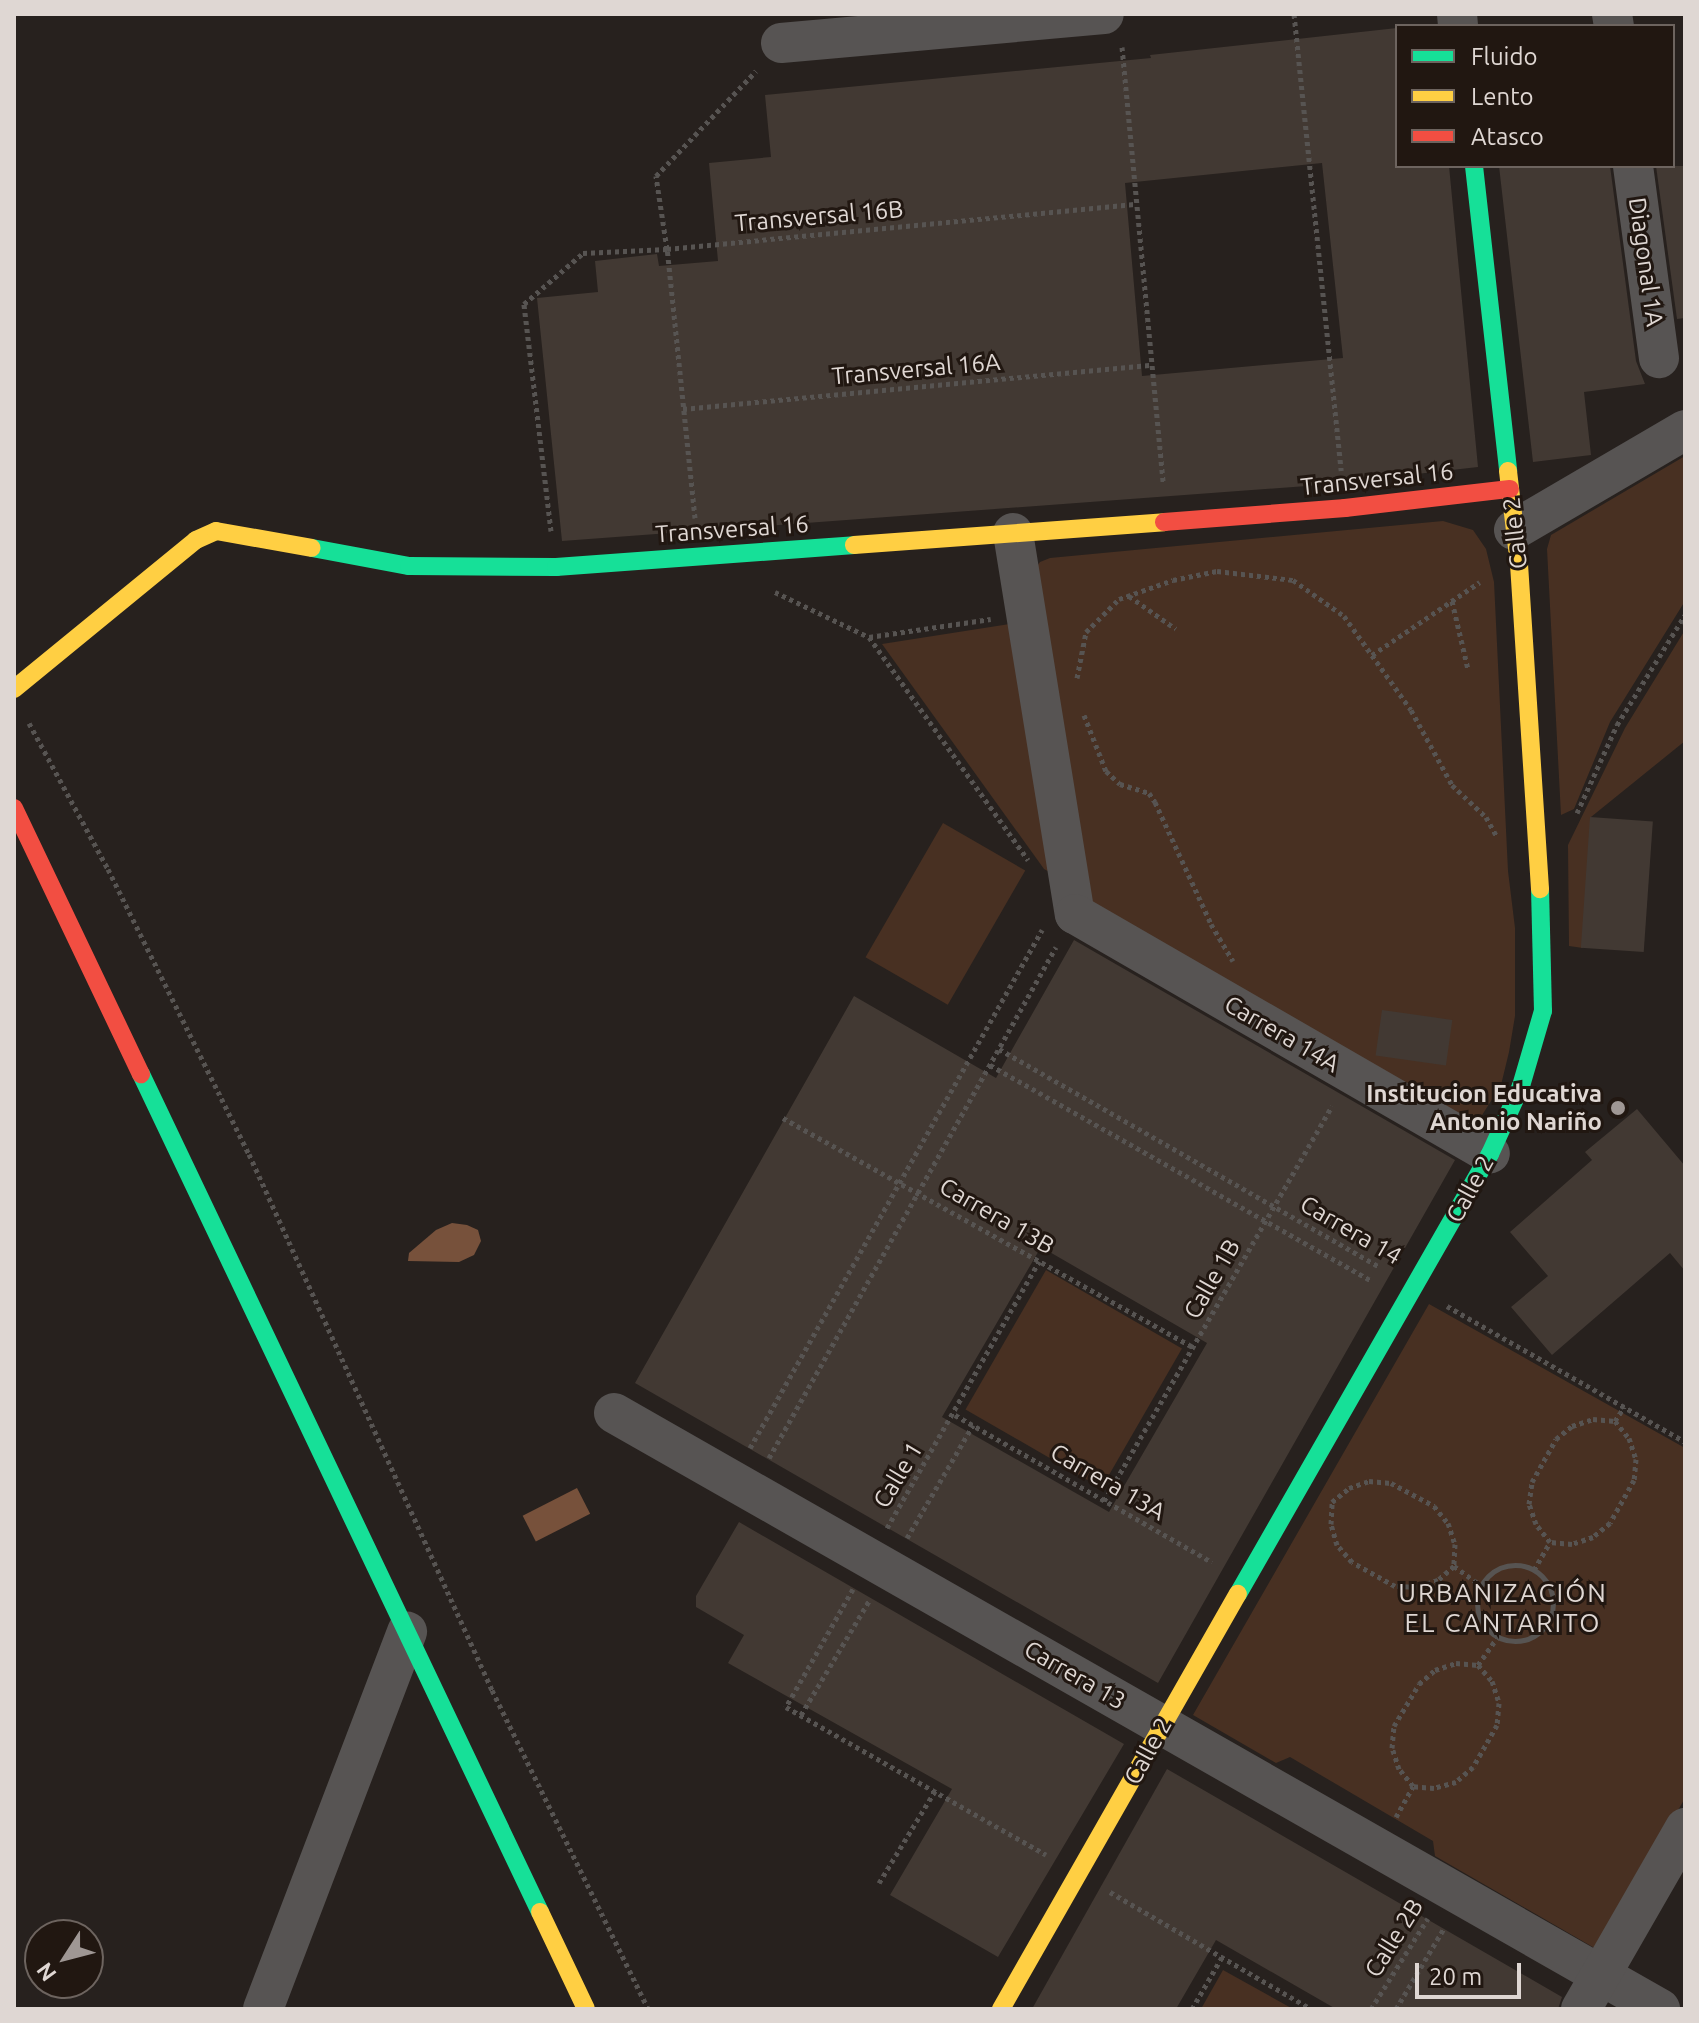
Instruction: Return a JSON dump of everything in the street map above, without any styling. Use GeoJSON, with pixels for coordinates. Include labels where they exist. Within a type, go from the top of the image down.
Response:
{"type":"FeatureCollection","features":[{"type":"Feature","properties":{"kind":"street"},"geometry":{"type":"LineString","coordinates":[[781,43],[1113,30]]}},
{"type":"Feature","properties":{"kind":"street","name":"Calle 2"},"geometry":{"type":"LineString","coordinates":[[1001,2009],[1490,1154],[1521,1086],[1543,1011],[1540,880],[1519,571],[1474,168]]}},
{"type":"Feature","properties":{"kind":"street","name":"Diagonal 1A"},"geometry":{"type":"LineString","coordinates":[[1633,168],[1659,358]]}},
{"type":"Feature","properties":{"kind":"street"},"geometry":{"type":"LineString","coordinates":[[1514,530],[1685,430]]}},
{"type":"Feature","properties":{"kind":"street","name":"Transversal 16"},"geometry":{"type":"LineString","coordinates":[[14,689],[175,555],[216,531],[409,566],[556,567],[1345,508],[1510,489]]}},
{"type":"Feature","properties":{"kind":"street"},"geometry":{"type":"LineString","coordinates":[[1013,533],[1075,914]]}},
{"type":"Feature","properties":{"kind":"street"},"geometry":{"type":"LineString","coordinates":[[14,808],[586,2009]]}},
{"type":"Feature","properties":{"kind":"street","name":"Carrera 14A"},"geometry":{"type":"LineString","coordinates":[[1075,914],[1490,1154]]}},
{"type":"Feature","properties":{"kind":"street","name":"Carrera 13"},"geometry":{"type":"LineString","coordinates":[[614,1413],[1455,1892],[1591,1992],[1660,2009]]}},
{"type":"Feature","properties":{"kind":"street"},"geometry":{"type":"LineString","coordinates":[[263,2009],[407,1632]]}},
{"type":"Feature","properties":{"kind":"street"},"geometry":{"type":"LineString","coordinates":[[1591,1992],[1685,1828]]}},
{"type":"Feature","properties":{"kind":"path"},"geometry":{"type":"LineString","coordinates":[[1294,14],[1345,508]]}},
{"type":"Feature","properties":{"kind":"path"},"geometry":{"type":"LineString","coordinates":[[1113,30],[1137,204],[1167,521]]}},
{"type":"Feature","properties":{"kind":"path"},"geometry":{"type":"LineString","coordinates":[[698,555],[667,249],[656,176],[781,43]]}},
{"type":"Feature","properties":{"kind":"path","name":"Transversal 16B"},"geometry":{"type":"LineString","coordinates":[[556,567],[524,304],[583,253],[667,249],[1137,204]]}},
{"type":"Feature","properties":{"kind":"path","name":"Transversal 16A"},"geometry":{"type":"LineString","coordinates":[[683,409],[1152,365]]}},
{"type":"Feature","properties":{"kind":"path"},"geometry":{"type":"LineString","coordinates":[[1372,655],[1500,569],[1519,571]]}},
{"type":"Feature","properties":{"kind":"path"},"geometry":{"type":"LineString","coordinates":[[1077,683],[1086,632],[1099,615],[1128,595],[1217,571],[1293,580],[1344,616],[1418,722],[1452,785],[1486,817],[1494,833],[1540,880]]}},
{"type":"Feature","properties":{"kind":"path"},"geometry":{"type":"LineString","coordinates":[[769,589],[869,637],[1029,862]]}},
{"type":"Feature","properties":{"kind":"path"},"geometry":{"type":"LineString","coordinates":[[1128,595],[1176,629]]}},
{"type":"Feature","properties":{"kind":"path"},"geometry":{"type":"LineString","coordinates":[[1452,601],[1468,669]]}},
{"type":"Feature","properties":{"kind":"path"},"geometry":{"type":"LineString","coordinates":[[869,637],[1024,614]]}},
{"type":"Feature","properties":{"kind":"path"},"geometry":{"type":"LineString","coordinates":[[1537,844],[1571,827],[1617,725],[1685,615]]}},
{"type":"Feature","properties":{"kind":"path"},"geometry":{"type":"LineString","coordinates":[[1081,709],[1106,771],[1120,784],[1149,793],[1161,812],[1221,943],[1257,995],[1255,1018]]}},
{"type":"Feature","properties":{"kind":"path"},"geometry":{"type":"LineString","coordinates":[[28,721],[108,869],[249,1154],[492,1690],[648,2009]]}},
{"type":"Feature","properties":{"kind":"path"},"geometry":{"type":"LineString","coordinates":[[1061,898],[1075,914],[918,1192],[741,1485],[900,1181],[1061,898]]}},
{"type":"Feature","properties":{"kind":"path","name":"Carrera 14"},"geometry":{"type":"LineString","coordinates":[[999,1049],[1274,1207],[1410,1293]]}},
{"type":"Feature","properties":{"kind":"path","name":"Carrera 14"},"geometry":{"type":"LineString","coordinates":[[990,1065],[1265,1221],[1410,1293],[1685,1442]]}},
{"type":"Feature","properties":{"kind":"path","name":"Calle 1B"},"geometry":{"type":"LineString","coordinates":[[1104,1501],[1350,1074]]}},
{"type":"Feature","properties":{"kind":"path","name":"Carrera 13B"},"geometry":{"type":"LineString","coordinates":[[783,1118],[1193,1347]]}},
{"type":"Feature","properties":{"kind":"path","name":"Calle 1"},"geometry":{"type":"LineString","coordinates":[[786,1707],[955,1415],[1039,1261]]}},
{"type":"Feature","properties":{"kind":"path"},"geometry":{"type":"LineString","coordinates":[[1615,1421],[1624,1407]]}},
{"type":"Feature","properties":{"kind":"path","name":"Carrera 13A"},"geometry":{"type":"LineString","coordinates":[[955,1415],[1244,1580]]}},
{"type":"Feature","properties":{"kind":"path"},"geometry":{"type":"LineString","coordinates":[[1593,1419],[1615,1421],[1629,1438],[1636,1459],[1634,1480],[1610,1523],[1593,1537],[1572,1544],[1550,1542],[1536,1524],[1529,1504],[1532,1482],[1556,1439],[1572,1426],[1593,1419]]}},
{"type":"Feature","properties":{"kind":"path"},"geometry":{"type":"LineString","coordinates":[[1369,1481],[1391,1483],[1434,1506],[1448,1523],[1455,1544],[1454,1566],[1438,1580],[1417,1587],[1395,1586],[1352,1562],[1337,1545],[1331,1524],[1332,1502],[1349,1488],[1369,1481]]}},
{"type":"Feature","properties":{"kind":"path"},"geometry":{"type":"LineString","coordinates":[[1534,1570],[1550,1542]]}},
{"type":"Feature","properties":{"kind":"path"},"geometry":{"type":"LineString","coordinates":[[1520,1565],[1534,1570],[1545,1580],[1552,1593],[1549,1622],[1526,1641],[1511,1642],[1497,1638],[1478,1616],[1476,1601],[1480,1585],[1491,1572],[1505,1566],[1520,1565]]}},
{"type":"Feature","properties":{"kind":"path"},"geometry":{"type":"LineString","coordinates":[[1454,1566],[1480,1585]]}},
{"type":"Feature","properties":{"kind":"path"},"geometry":{"type":"LineString","coordinates":[[1478,1665],[1497,1638]]}},
{"type":"Feature","properties":{"kind":"path"},"geometry":{"type":"LineString","coordinates":[[1456,1663],[1478,1665],[1492,1681],[1499,1703],[1497,1725],[1473,1767],[1456,1782],[1434,1788],[1413,1786],[1399,1769],[1392,1748],[1394,1726],[1419,1684],[1435,1670],[1456,1663]]}},
{"type":"Feature","properties":{"kind":"path"},"geometry":{"type":"LineString","coordinates":[[879,1883],[935,1791]]}},
{"type":"Feature","properties":{"kind":"path","name":"Calle 2B"},"geometry":{"type":"LineString","coordinates":[[1371,2009],[1455,1892]]}},
{"type":"Feature","properties":{"kind":"path","name":"Calle 2B"},"geometry":{"type":"LineString","coordinates":[[1396,2009],[1455,1892]]}},
{"type":"Feature","properties":{"kind":"path"},"geometry":{"type":"LineString","coordinates":[[1192,2009],[1222,1957]]}},
{"type":"Feature","properties":{"kind":"shaded area"},"geometry":{"type":"Polygon","coordinates":[[[1685,456],[1685,601],[1610,722],[1574,809],[1561,815],[1547,549],[1551,535],[1685,456]]]}},
{"type":"Feature","properties":{"kind":"shaded area"},"geometry":{"type":"Polygon","coordinates":[[[1443,521],[1473,530],[1486,549],[1494,582],[1508,871],[1515,928],[1515,1016],[1509,1052],[1501,1085],[1479,1120],[1470,1122],[1083,908],[1033,572],[1040,562],[1050,558],[1443,521]]]}},
{"type":"Feature","properties":{"kind":"shaded area"},"geometry":{"type":"Polygon","coordinates":[[[1016,623],[1055,875],[1044,869],[882,644],[1016,623]]]}},
{"type":"Feature","properties":{"kind":"shaded area"},"geometry":{"type":"Polygon","coordinates":[[[1685,630],[1685,741],[1591,817],[1583,948],[1569,946],[1568,845],[1625,728],[1685,630]]]}},
{"type":"Feature","properties":{"kind":"shaded area"},"geometry":{"type":"Polygon","coordinates":[[[943,823],[1025,870],[948,1005],[866,957],[943,823]]]}},
{"type":"Feature","properties":{"kind":"shaded area"},"geometry":{"type":"Polygon","coordinates":[[[452,1223],[478,1230],[481,1241],[474,1255],[459,1262],[408,1261],[409,1253],[436,1230],[452,1223]]]}},
{"type":"Feature","properties":{"kind":"shaded area"},"geometry":{"type":"Polygon","coordinates":[[[1046,1270],[1182,1348],[1101,1488],[966,1409],[1046,1270]]]}},
{"type":"Feature","properties":{"kind":"shaded area"},"geometry":{"type":"Polygon","coordinates":[[[1429,1304],[1685,1448],[1685,1798],[1598,1950],[1435,1856],[1433,1841],[1290,1757],[1276,1763],[1193,1715],[1429,1304]]]}},
{"type":"Feature","properties":{"kind":"shaded area"},"geometry":{"type":"Polygon","coordinates":[[[577,1488],[590,1514],[536,1542],[523,1516],[577,1488]]]}},
{"type":"Feature","properties":{"kind":"shaded area"},"geometry":{"type":"Polygon","coordinates":[[[1223,1970],[1293,2009],[1201,2009],[1223,1970]]]}},
{"type":"Feature","properties":{"kind":"building"},"geometry":{"type":"Polygon","coordinates":[[[1395,28],[1395,168],[1449,168],[1478,467],[1320,485],[562,541],[537,298],[598,292],[595,261],[657,254],[659,266],[718,261],[709,163],[771,157],[765,95],[1151,58],[1150,55],[1395,28]],[[1322,163],[1125,183],[1142,376],[1343,358],[1322,163]]]}},
{"type":"Feature","properties":{"kind":"building"},"geometry":{"type":"Polygon","coordinates":[[[1685,166],[1685,318],[1677,319],[1656,168],[1685,166]]]}},
{"type":"Feature","properties":{"kind":"building"},"geometry":{"type":"Polygon","coordinates":[[[1499,168],[1610,168],[1636,361],[1645,384],[1584,392],[1591,455],[1533,462],[1499,168]]]}},
{"type":"Feature","properties":{"kind":"building"},"geometry":{"type":"Polygon","coordinates":[[[1590,817],[1653,821],[1644,952],[1581,948],[1590,817]]]}},
{"type":"Feature","properties":{"kind":"building"},"geometry":{"type":"Polygon","coordinates":[[[1074,940],[1455,1160],[1158,1683],[635,1383],[854,996],[996,1078],[1074,940]],[[1041,1247],[942,1417],[1109,1512],[1207,1343],[1041,1247]]]}},
{"type":"Feature","properties":{"kind":"building"},"geometry":{"type":"Polygon","coordinates":[[[1382,1010],[1452,1020],[1446,1065],[1376,1056],[1382,1010]]]}},
{"type":"Feature","properties":{"kind":"building"},"geometry":{"type":"Polygon","coordinates":[[[1637,1109],[1685,1166],[1685,1271],[1670,1253],[1552,1355],[1511,1307],[1548,1276],[1510,1232],[1592,1160],[1585,1152],[1637,1109]]]}},
{"type":"Feature","properties":{"kind":"building"},"geometry":{"type":"Polygon","coordinates":[[[739,1522],[1124,1744],[998,1957],[890,1895],[952,1789],[728,1663],[744,1635],[696,1607],[696,1596],[739,1522]]]}},
{"type":"Feature","properties":{"kind":"building"},"geometry":{"type":"Polygon","coordinates":[[[1167,1769],[1562,1997],[1558,2009],[1336,2009],[1216,1940],[1176,2009],[1032,2009],[1167,1769]]]}},
{"type":"Feature","properties":{"kind":"traffic: fast"},"geometry":{"type":"LineString","coordinates":[[1474,168],[1508,471]]}},
{"type":"Feature","properties":{"kind":"traffic: fast"},"geometry":{"type":"LineString","coordinates":[[312,548],[409,566],[556,567],[854,545]]}},
{"type":"Feature","properties":{"kind":"traffic: fast"},"geometry":{"type":"LineString","coordinates":[[1238,1594],[1490,1154],[1521,1086],[1543,1011],[1540,889]]}},
{"type":"Feature","properties":{"kind":"traffic: fast"},"geometry":{"type":"LineString","coordinates":[[141,1074],[540,1912]]}},
{"type":"Feature","properties":{"kind":"traffic: slow"},"geometry":{"type":"LineString","coordinates":[[1508,471],[1519,564],[1540,889]]}},
{"type":"Feature","properties":{"kind":"traffic: slow"},"geometry":{"type":"LineString","coordinates":[[854,545],[1164,522]]}},
{"type":"Feature","properties":{"kind":"traffic: slow"},"geometry":{"type":"LineString","coordinates":[[14,689],[196,540],[216,531],[312,548]]}},
{"type":"Feature","properties":{"kind":"traffic: slow"},"geometry":{"type":"LineString","coordinates":[[1001,2009],[1238,1594]]}},
{"type":"Feature","properties":{"kind":"traffic: slow"},"geometry":{"type":"LineString","coordinates":[[540,1912],[586,2009]]}},
{"type":"Feature","properties":{"kind":"traffic: jam"},"geometry":{"type":"LineString","coordinates":[[1164,522],[1345,508],[1510,489]]}},
{"type":"Feature","properties":{"kind":"traffic: jam"},"geometry":{"type":"LineString","coordinates":[[14,808],[141,1074]]}},
{"type":"Feature","properties":{"kind":"place","name":"Institucion Educativa Antonio Nariño"},"geometry":{"type":"Point","coordinates":[1618,1108]}},
{"type":"Feature","properties":{"kind":"district","name":"URBANIZACIÓN EL CANTARITO"},"geometry":{"type":"Point","coordinates":[1503,1608]}}]}
